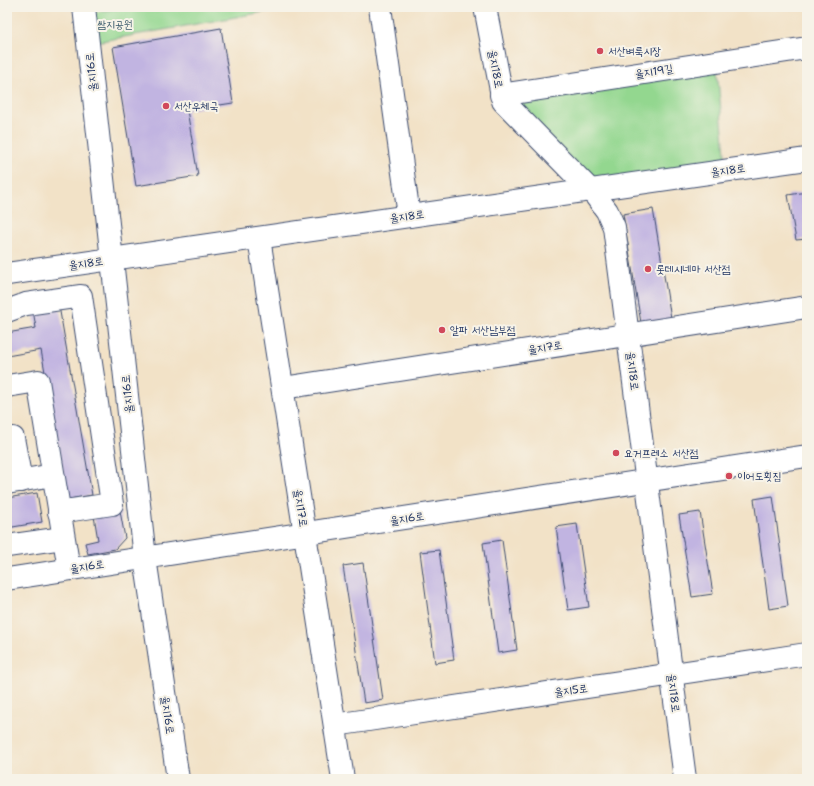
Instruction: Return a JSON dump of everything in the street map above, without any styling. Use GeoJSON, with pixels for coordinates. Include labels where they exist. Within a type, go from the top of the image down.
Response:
{"type":"FeatureCollection","features":[{"type":"Feature","properties":{"kind":"street","name":"율지16로"},"geometry":{"type":"LineString","coordinates":[[84,7],[145,558],[178,779]]}},
{"type":"Feature","properties":{"kind":"street"},"geometry":{"type":"LineString","coordinates":[[380,7],[409,216]]}},
{"type":"Feature","properties":{"kind":"street","name":"율지18로"},"geometry":{"type":"LineString","coordinates":[[485,7],[503,101],[591,190],[603,205],[614,227],[685,779]]}},
{"type":"Feature","properties":{"kind":"street","name":"율지19길"},"geometry":{"type":"LineString","coordinates":[[501,94],[807,48]]}},
{"type":"Feature","properties":{"kind":"street","name":"율지8로"},"geometry":{"type":"LineString","coordinates":[[7,274],[807,159]]}},
{"type":"Feature","properties":{"kind":"street","name":"율지17로"},"geometry":{"type":"LineString","coordinates":[[259,238],[344,779]]}},
{"type":"Feature","properties":{"kind":"street"},"geometry":{"type":"LineString","coordinates":[[7,311],[26,304],[81,296],[112,504],[59,512]]}},
{"type":"Feature","properties":{"kind":"street","name":"율지7로"},"geometry":{"type":"LineString","coordinates":[[283,388],[807,307]]}},
{"type":"Feature","properties":{"kind":"street"},"geometry":{"type":"LineString","coordinates":[[7,386],[38,381],[68,569]]}},
{"type":"Feature","properties":{"kind":"street"},"geometry":{"type":"LineString","coordinates":[[13,438],[14,482],[53,475]]}},
{"type":"Feature","properties":{"kind":"street","name":"율지6로"},"geometry":{"type":"LineString","coordinates":[[7,579],[807,456]]}},
{"type":"Feature","properties":{"kind":"street"},"geometry":{"type":"LineString","coordinates":[[7,546],[64,538]]}},
{"type":"Feature","properties":{"kind":"street","name":"율지5로"},"geometry":{"type":"LineString","coordinates":[[335,725],[807,654]]}},
{"type":"Feature","properties":{"kind":"green space","name":"쌈지공원"},"geometry":{"type":"Polygon","coordinates":[[[128,7],[292,7],[96,42],[94,12],[128,7]]]}},
{"type":"Feature","properties":{"kind":"green space"},"geometry":{"type":"Polygon","coordinates":[[[717,69],[726,164],[597,187],[513,102],[717,69]]]}},
{"type":"Feature","properties":{"kind":"building","name":"서산우체국"},"geometry":{"type":"Polygon","coordinates":[[[221,28],[233,103],[187,110],[198,176],[136,186],[113,47],[221,28]]]}},
{"type":"Feature","properties":{"kind":"building"},"geometry":{"type":"Polygon","coordinates":[[[807,192],[807,239],[796,240],[788,195],[807,192]]]}},
{"type":"Feature","properties":{"kind":"building","name":"롯데시네마 서산점"},"geometry":{"type":"Polygon","coordinates":[[[653,209],[672,324],[642,329],[623,214],[653,209]]]}},
{"type":"Feature","properties":{"kind":"building"},"geometry":{"type":"Polygon","coordinates":[[[59,306],[92,495],[68,499],[41,350],[7,356],[7,333],[36,328],[33,310],[59,306]]]}},
{"type":"Feature","properties":{"kind":"building"},"geometry":{"type":"Polygon","coordinates":[[[37,493],[42,522],[7,528],[7,498],[37,493]]]}},
{"type":"Feature","properties":{"kind":"building"},"geometry":{"type":"Polygon","coordinates":[[[773,496],[788,606],[769,609],[754,499],[773,496]]]}},
{"type":"Feature","properties":{"kind":"building"},"geometry":{"type":"Polygon","coordinates":[[[120,511],[125,538],[115,549],[88,554],[85,543],[98,540],[94,516],[120,511]]]}},
{"type":"Feature","properties":{"kind":"building"},"geometry":{"type":"Polygon","coordinates":[[[700,512],[713,594],[692,597],[679,515],[700,512]]]}},
{"type":"Feature","properties":{"kind":"building"},"geometry":{"type":"Polygon","coordinates":[[[577,524],[589,607],[568,610],[556,527],[577,524]]]}},
{"type":"Feature","properties":{"kind":"building"},"geometry":{"type":"Polygon","coordinates":[[[502,540],[517,650],[498,653],[483,543],[502,540]]]}},
{"type":"Feature","properties":{"kind":"building"},"geometry":{"type":"Polygon","coordinates":[[[439,550],[454,660],[435,663],[420,552],[439,550]]]}},
{"type":"Feature","properties":{"kind":"building"},"geometry":{"type":"Polygon","coordinates":[[[363,563],[383,700],[364,703],[343,566],[363,563]]]}},
{"type":"Feature","properties":{"kind":"place","name":"서산벼룩시장"},"geometry":{"type":"Point","coordinates":[600,51]}},
{"type":"Feature","properties":{"kind":"place","name":"서산우체국"},"geometry":{"type":"Point","coordinates":[166,106]}},
{"type":"Feature","properties":{"kind":"place","name":"롯데시네마 서산점"},"geometry":{"type":"Point","coordinates":[648,269]}},
{"type":"Feature","properties":{"kind":"place","name":"알파 서산남부점"},"geometry":{"type":"Point","coordinates":[442,330]}},
{"type":"Feature","properties":{"kind":"place","name":"요거프레소 서산점"},"geometry":{"type":"Point","coordinates":[616,453]}},
{"type":"Feature","properties":{"kind":"place","name":"이어도횟집"},"geometry":{"type":"Point","coordinates":[729,476]}}]}
